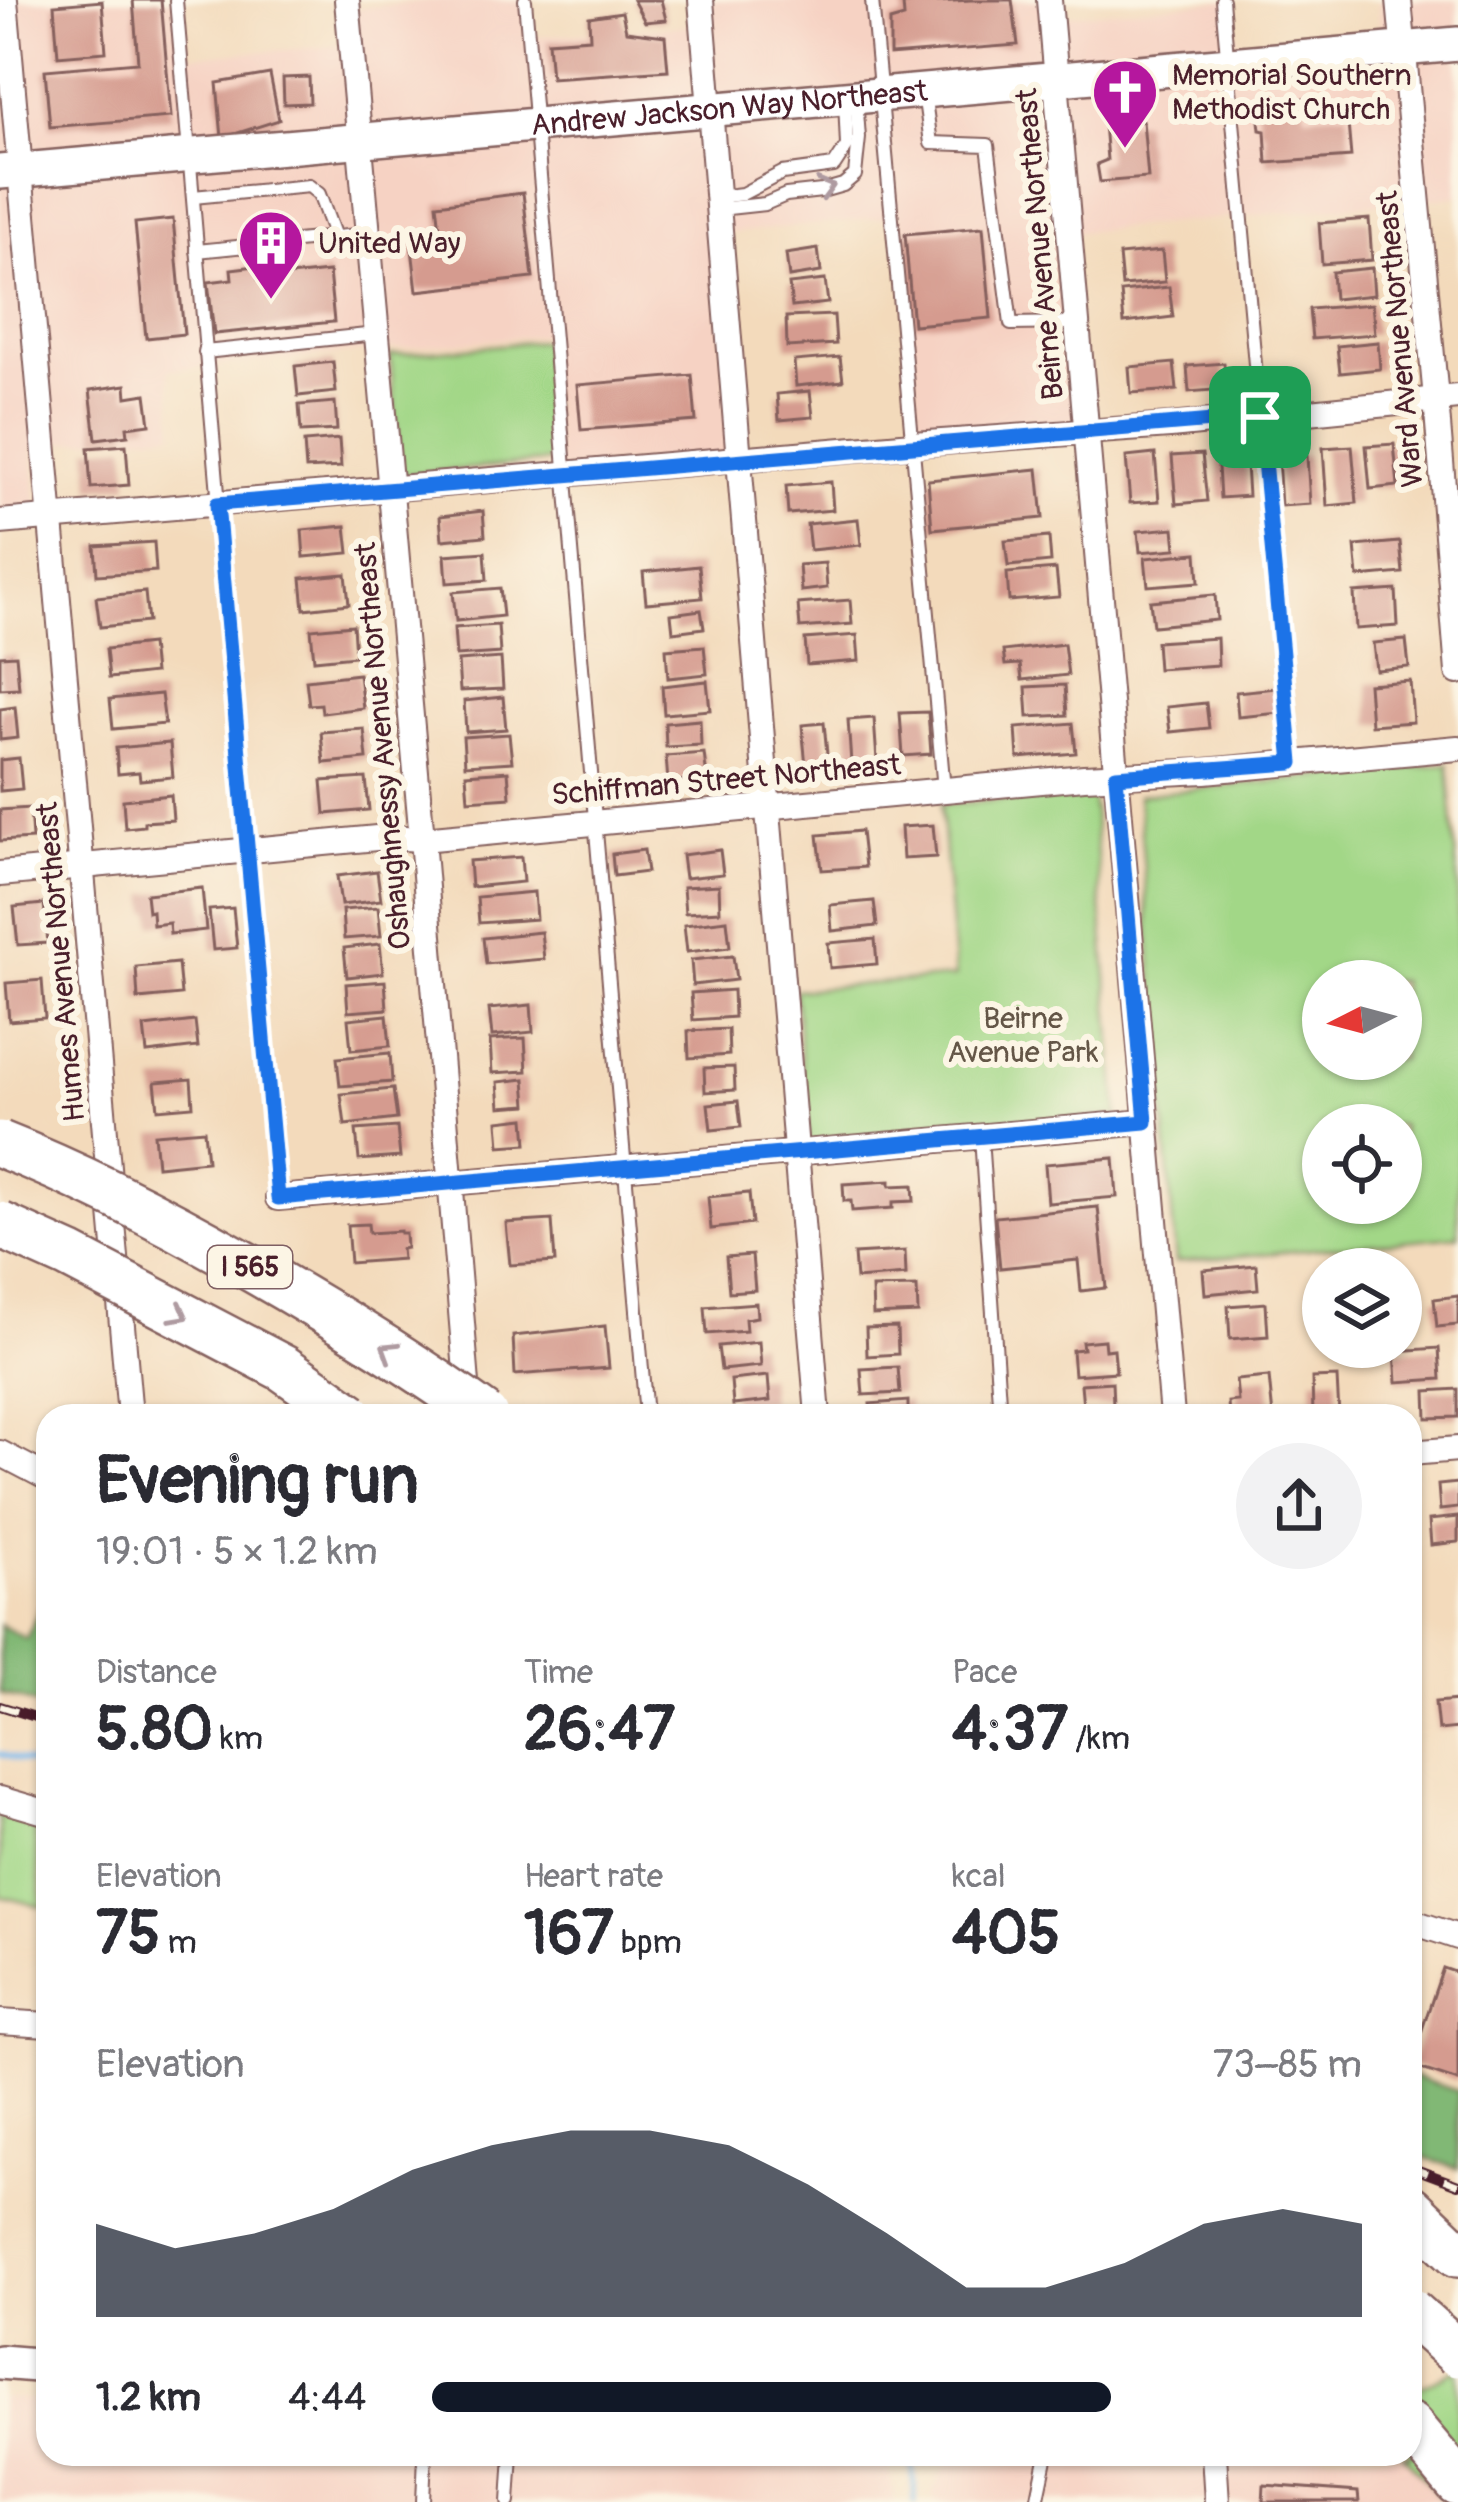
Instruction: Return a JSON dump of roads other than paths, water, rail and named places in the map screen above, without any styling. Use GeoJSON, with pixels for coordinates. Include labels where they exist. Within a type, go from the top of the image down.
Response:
{"type":"FeatureCollection","features":[{"type":"Feature","properties":{"kind":"highway","name":"I 565"},"geometry":{"type":"LineString","coordinates":[[0,1144],[62,1168],[194,1236],[384,1346],[469,1404]]}},
{"type":"Feature","properties":{"kind":"highway","name":"I 565"},"geometry":{"type":"LineString","coordinates":[[0,1225],[283,1368],[334,1404]]}},
{"type":"Feature","properties":{"kind":"highway"},"geometry":{"type":"LineString","coordinates":[[1422,2204],[1458,2232]]}},
{"type":"Feature","properties":{"kind":"highway"},"geometry":{"type":"LineString","coordinates":[[1422,2220],[1458,2254]]}},
{"type":"Feature","properties":{"kind":"highway"},"geometry":{"type":"LineString","coordinates":[[1422,2322],[1458,2354]]}},
{"type":"Feature","properties":{"kind":"highway"},"geometry":{"type":"LineString","coordinates":[[1422,2417],[1458,2453]]}},
{"type":"Feature","properties":{"kind":"highway"},"geometry":{"type":"LineString","coordinates":[[1422,2440],[1458,2483]]}},
{"type":"Feature","properties":{"kind":"main road","name":"Andrew Jackson Way Northeast"},"geometry":{"type":"LineString","coordinates":[[10,172],[1458,44]]}},
{"type":"Feature","properties":{"kind":"main road"},"geometry":{"type":"LineString","coordinates":[[1422,2343],[1458,2326]]}},
{"type":"Feature","properties":{"kind":"main road"},"geometry":{"type":"LineString","coordinates":[[0,2362],[36,2365]]}},
{"type":"Feature","properties":{"kind":"street","name":"Humes Avenue Northeast"},"geometry":{"type":"LineString","coordinates":[[5,0],[10,172],[52,518],[129,1404]]}},
{"type":"Feature","properties":{"kind":"street","name":"Oshaughnessy Avenue Northeast"},"geometry":{"type":"LineString","coordinates":[[346,0],[469,1404]]}},
{"type":"Feature","properties":{"kind":"street"},"geometry":{"type":"LineString","coordinates":[[701,0],[817,1404]]}},
{"type":"Feature","properties":{"kind":"street","name":"Beirne Avenue Northeast"},"geometry":{"type":"LineString","coordinates":[[1048,0],[1171,1404]]}},
{"type":"Feature","properties":{"kind":"street","name":"Ward Avenue Northeast"},"geometry":{"type":"LineString","coordinates":[[1399,0],[1447,398],[1458,672]]}},
{"type":"Feature","properties":{"kind":"street"},"geometry":{"type":"LineString","coordinates":[[0,522],[1447,398]]}},
{"type":"Feature","properties":{"kind":"street","name":"Schiffman Street Northeast"},"geometry":{"type":"LineString","coordinates":[[0,874],[1458,748]]}},
{"type":"Feature","properties":{"kind":"street"},"geometry":{"type":"LineString","coordinates":[[278,1198],[1146,1122]]}},
{"type":"Feature","properties":{"kind":"street"},"geometry":{"type":"LineString","coordinates":[[1422,1453],[1458,1449]]}},
{"type":"Feature","properties":{"kind":"street"},"geometry":{"type":"LineString","coordinates":[[0,1453],[36,1472]]}},
{"type":"Feature","properties":{"kind":"street"},"geometry":{"type":"LineString","coordinates":[[0,1799],[36,1810]]}},
{"type":"Feature","properties":{"kind":"street"},"geometry":{"type":"LineString","coordinates":[[1422,1925],[1458,1937]]}},
{"type":"Feature","properties":{"kind":"street"},"geometry":{"type":"LineString","coordinates":[[0,2022],[36,2025]]}},
{"type":"Feature","properties":{"kind":"street"},"geometry":{"type":"LineString","coordinates":[[1215,2466],[1217,2502]]}},
{"type":"Feature","properties":{"kind":"lane"},"geometry":{"type":"LineString","coordinates":[[176,0],[278,1198]]}},
{"type":"Feature","properties":{"kind":"lane"},"geometry":{"type":"LineString","coordinates":[[525,0],[645,1404]]}},
{"type":"Feature","properties":{"kind":"lane"},"geometry":{"type":"LineString","coordinates":[[718,203],[765,204],[786,195],[822,191],[855,175],[872,0]]}},
{"type":"Feature","properties":{"kind":"lane"},"geometry":{"type":"LineString","coordinates":[[1222,0],[1292,763]]}},
{"type":"Feature","properties":{"kind":"lane"},"geometry":{"type":"LineString","coordinates":[[923,92],[931,142],[988,145],[1011,324],[1077,323]]}},
{"type":"Feature","properties":{"kind":"lane"},"geometry":{"type":"LineString","coordinates":[[718,203],[782,173],[834,166],[847,146],[860,97]]}},
{"type":"Feature","properties":{"kind":"lane"},"geometry":{"type":"LineString","coordinates":[[860,97],[913,444],[944,790]]}},
{"type":"Feature","properties":{"kind":"lane"},"geometry":{"type":"LineString","coordinates":[[193,197],[309,186],[319,194],[335,237]]}},
{"type":"Feature","properties":{"kind":"lane"},"geometry":{"type":"LineString","coordinates":[[197,251],[367,234]]}},
{"type":"Feature","properties":{"kind":"lane"},"geometry":{"type":"LineString","coordinates":[[205,352],[376,334]]}},
{"type":"Feature","properties":{"kind":"lane"},"geometry":{"type":"LineString","coordinates":[[981,1137],[999,1404]]}},
{"type":"Feature","properties":{"kind":"lane"},"geometry":{"type":"LineString","coordinates":[[423,2502],[424,2466]]}},
{"type":"Feature","properties":{"kind":"lane"},"geometry":{"type":"LineString","coordinates":[[509,2502],[511,2466]]}},
{"type":"Feature","properties":{"kind":"lane"},"geometry":{"type":"LineString","coordinates":[[1036,2502],[1044,2466]]}},
{"type":"Feature","properties":{"kind":"waterway"},"geometry":{"type":"LineString","coordinates":[[0,1754],[36,1765]]}},
{"type":"Feature","properties":{"kind":"waterway"},"geometry":{"type":"LineString","coordinates":[[913,2466],[915,2502]]}},
{"type":"Feature","properties":{"kind":"railway"},"geometry":{"type":"LineString","coordinates":[[0,1706],[36,1717]]}},
{"type":"Feature","properties":{"kind":"railway"},"geometry":{"type":"LineString","coordinates":[[1422,2172],[1458,2185]]}},
{"type":"Feature","properties":{"kind":"place","name":"Memorial Southern Methodist Church"},"geometry":{"type":"Point","coordinates":[1125,151]}},
{"type":"Feature","properties":{"kind":"place","name":"United Way"},"geometry":{"type":"Point","coordinates":[271,302]}},
{"type":"Feature","properties":{"kind":"park label","name":"Beirne Avenue Park"},"geometry":{"type":"Point","coordinates":[1023,1035]}}]}
